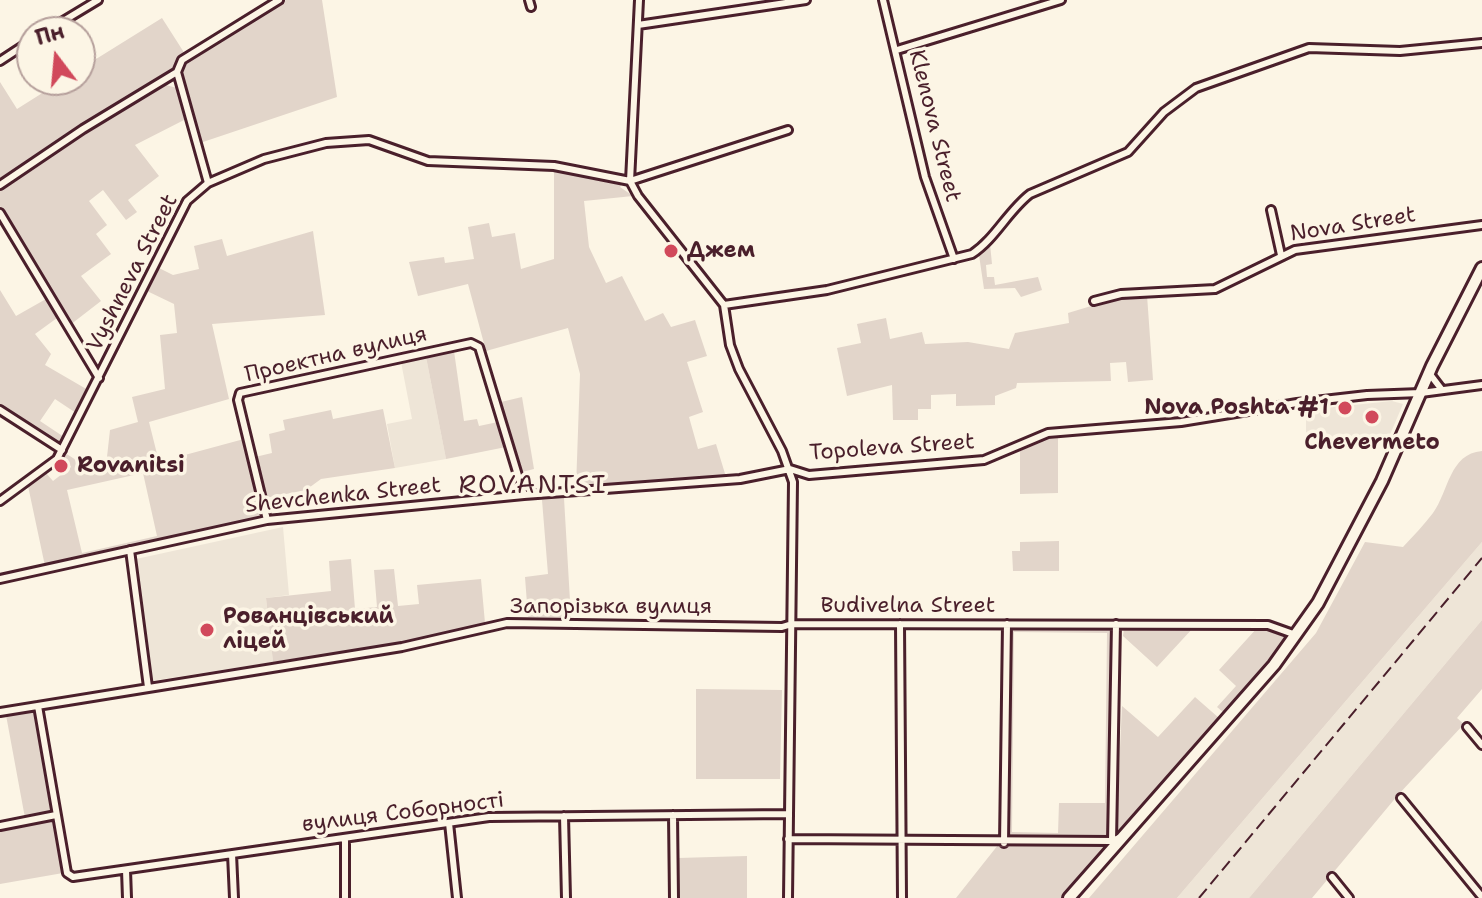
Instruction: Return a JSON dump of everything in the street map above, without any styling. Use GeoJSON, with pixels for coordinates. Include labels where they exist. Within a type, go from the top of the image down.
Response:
{"type":"FeatureCollection","features":[{"type":"Feature","properties":{"kind":"main road"},"geometry":{"type":"LineString","coordinates":[[1069,898],[1116,839],[1274,665],[1318,603],[1382,481],[1429,373],[1482,268]]}},
{"type":"Feature","properties":{"kind":"street"},"geometry":{"type":"LineString","coordinates":[[72,16],[98,0]]}},
{"type":"Feature","properties":{"kind":"street"},"geometry":{"type":"LineString","coordinates":[[0,185],[83,129],[177,72],[182,60],[279,0]]}},
{"type":"Feature","properties":{"kind":"street"},"geometry":{"type":"LineString","coordinates":[[639,0],[630,181],[638,196],[724,305],[730,345],[739,369],[790,469],[793,482],[792,624]]}},
{"type":"Feature","properties":{"kind":"street"},"geometry":{"type":"LineString","coordinates":[[638,25],[806,0]]}},
{"type":"Feature","properties":{"kind":"street","name":"Klenova Street"},"geometry":{"type":"LineString","coordinates":[[883,0],[925,177],[954,259]]}},
{"type":"Feature","properties":{"kind":"street"},"geometry":{"type":"LineString","coordinates":[[897,50],[1061,0]]}},
{"type":"Feature","properties":{"kind":"street"},"geometry":{"type":"LineString","coordinates":[[724,305],[827,290],[972,254],[981,248],[1020,201],[1128,152],[1164,112],[1196,88],[1309,48],[1400,51],[1482,43]]}},
{"type":"Feature","properties":{"kind":"street"},"geometry":{"type":"LineString","coordinates":[[177,72],[208,183]]}},
{"type":"Feature","properties":{"kind":"street"},"geometry":{"type":"LineString","coordinates":[[630,181],[788,130]]}},
{"type":"Feature","properties":{"kind":"street","name":"Vyshneva Street"},"geometry":{"type":"LineString","coordinates":[[0,501],[57,459],[187,201],[208,183],[276,156],[326,143],[369,140],[428,161],[554,166],[630,181]]}},
{"type":"Feature","properties":{"kind":"street"},"geometry":{"type":"LineString","coordinates":[[1271,210],[1281,255]]}},
{"type":"Feature","properties":{"kind":"street"},"geometry":{"type":"LineString","coordinates":[[0,213],[99,378]]}},
{"type":"Feature","properties":{"kind":"street","name":"Nova Street"},"geometry":{"type":"LineString","coordinates":[[1094,301],[1121,294],[1215,289],[1295,250],[1482,225]]}},
{"type":"Feature","properties":{"kind":"street","name":"Проектна вулиця"},"geometry":{"type":"LineString","coordinates":[[267,520],[238,400],[240,393],[471,343],[479,347],[524,495]]}},
{"type":"Feature","properties":{"kind":"street"},"geometry":{"type":"LineString","coordinates":[[1429,373],[1442,390]]}},
{"type":"Feature","properties":{"kind":"street","name":"Topoleva Street"},"geometry":{"type":"LineString","coordinates":[[790,469],[809,475],[984,460],[1048,433],[1181,422],[1297,403],[1482,385]]}},
{"type":"Feature","properties":{"kind":"street"},"geometry":{"type":"LineString","coordinates":[[0,410],[62,450]]}},
{"type":"Feature","properties":{"kind":"street","name":"Shevchenka Street"},"geometry":{"type":"LineString","coordinates":[[0,579],[267,520],[524,495],[740,479],[790,469]]}},
{"type":"Feature","properties":{"kind":"street"},"geometry":{"type":"LineString","coordinates":[[130,550],[148,687]]}},
{"type":"Feature","properties":{"kind":"street","name":"Запорізька вулиця"},"geometry":{"type":"LineString","coordinates":[[0,712],[402,647],[507,623],[782,627],[792,624]]}},
{"type":"Feature","properties":{"kind":"street","name":"Budivelna Street"},"geometry":{"type":"LineString","coordinates":[[788,898],[792,624],[1268,625],[1296,635]]}},
{"type":"Feature","properties":{"kind":"street"},"geometry":{"type":"LineString","coordinates":[[900,624],[902,898]]}},
{"type":"Feature","properties":{"kind":"street"},"geometry":{"type":"LineString","coordinates":[[1004,843],[1007,624]]}},
{"type":"Feature","properties":{"kind":"street"},"geometry":{"type":"LineString","coordinates":[[788,839],[1004,843],[1116,839],[1116,624]]}},
{"type":"Feature","properties":{"kind":"street"},"geometry":{"type":"LineString","coordinates":[[0,826],[56,815],[38,706]]}},
{"type":"Feature","properties":{"kind":"street"},"geometry":{"type":"LineString","coordinates":[[1467,727],[1482,745]]}},
{"type":"Feature","properties":{"kind":"street"},"geometry":{"type":"LineString","coordinates":[[1401,798],[1482,897]]}},
{"type":"Feature","properties":{"kind":"street","name":"вулиця Соборності"},"geometry":{"type":"LineString","coordinates":[[56,815],[67,873],[73,877],[489,817],[788,814]]}},
{"type":"Feature","properties":{"kind":"street"},"geometry":{"type":"LineString","coordinates":[[673,815],[674,898]]}},
{"type":"Feature","properties":{"kind":"street"},"geometry":{"type":"LineString","coordinates":[[564,816],[566,898]]}},
{"type":"Feature","properties":{"kind":"street"},"geometry":{"type":"LineString","coordinates":[[449,823],[457,898]]}},
{"type":"Feature","properties":{"kind":"street"},"geometry":{"type":"LineString","coordinates":[[345,838],[345,898]]}},
{"type":"Feature","properties":{"kind":"street"},"geometry":{"type":"LineString","coordinates":[[232,854],[234,898]]}},
{"type":"Feature","properties":{"kind":"street"},"geometry":{"type":"LineString","coordinates":[[126,870],[127,898]]}},
{"type":"Feature","properties":{"kind":"street"},"geometry":{"type":"LineString","coordinates":[[1332,877],[1349,898]]}},
{"type":"Feature","properties":{"kind":"shaded area"},"geometry":{"type":"Polygon","coordinates":[[[286,0],[322,0],[337,97],[200,143],[182,71],[185,62],[286,0]]]}},
{"type":"Feature","properties":{"kind":"shaded area"},"geometry":{"type":"Polygon","coordinates":[[[162,18],[185,54],[169,73],[81,126],[0,181],[0,82],[17,109],[38,96],[96,96],[96,59],[162,18]]]}},
{"type":"Feature","properties":{"kind":"shaded area"},"geometry":{"type":"Polygon","coordinates":[[[166,85],[177,88],[186,119],[135,145],[159,176],[128,200],[137,212],[126,220],[103,190],[89,201],[107,225],[96,234],[111,254],[81,276],[101,301],[70,325],[0,206],[0,189],[84,131],[166,85]]]}},
{"type":"Feature","properties":{"kind":"shaded area"},"geometry":{"type":"Polygon","coordinates":[[[554,171],[622,184],[620,187],[633,196],[584,201],[589,247],[606,283],[622,276],[645,321],[663,313],[671,327],[695,320],[707,356],[687,362],[703,412],[689,417],[698,449],[716,444],[726,477],[576,488],[580,374],[568,328],[486,351],[468,284],[418,296],[409,262],[444,257],[445,263],[474,259],[468,227],[489,223],[492,237],[515,233],[521,269],[554,259],[554,171]]]}},
{"type":"Feature","properties":{"kind":"shaded area"},"geometry":{"type":"Polygon","coordinates":[[[313,231],[325,315],[212,324],[229,399],[149,422],[159,462],[244,439],[262,517],[45,566],[28,486],[46,473],[53,481],[71,467],[63,456],[65,453],[92,470],[106,466],[110,430],[138,422],[132,397],[165,389],[160,335],[177,333],[174,304],[147,291],[159,268],[173,275],[199,269],[194,246],[222,239],[227,256],[313,231]],[[143,473],[67,490],[82,553],[157,536],[143,473]]]}},
{"type":"Feature","properties":{"kind":"shaded area"},"geometry":{"type":"Polygon","coordinates":[[[990,244],[992,264],[986,265],[987,277],[994,277],[995,285],[1038,277],[1042,290],[1021,297],[1015,288],[984,289],[979,255],[990,244]]]}},
{"type":"Feature","properties":{"kind":"shaded area"},"geometry":{"type":"Polygon","coordinates":[[[0,290],[16,316],[46,299],[57,318],[35,334],[51,354],[45,365],[88,390],[76,413],[55,399],[40,421],[64,437],[60,446],[0,407],[0,290]]]}},
{"type":"Feature","properties":{"kind":"shaded area"},"geometry":{"type":"Polygon","coordinates":[[[1147,295],[1153,380],[1128,382],[1126,362],[1110,363],[1111,381],[1017,383],[1016,388],[995,396],[995,405],[956,406],[956,394],[931,395],[931,409],[918,409],[918,420],[893,420],[892,385],[847,396],[837,348],[861,343],[857,324],[886,318],[890,339],[922,332],[925,344],[968,342],[1009,349],[1015,333],[1069,323],[1068,313],[1121,297],[1147,295]]]}},
{"type":"Feature","properties":{"kind":"shaded area"},"geometry":{"type":"Polygon","coordinates":[[[454,351],[464,421],[477,419],[479,426],[498,422],[506,447],[446,459],[426,357],[454,351]]]}},
{"type":"Feature","properties":{"kind":"shaded area"},"geometry":{"type":"Polygon","coordinates":[[[426,357],[446,459],[395,468],[387,424],[412,419],[401,362],[426,357]]]}},
{"type":"Feature","properties":{"kind":"shaded area"},"geometry":{"type":"Polygon","coordinates":[[[522,397],[534,469],[522,472],[501,402],[522,397]]]}},
{"type":"Feature","properties":{"kind":"shaded area"},"geometry":{"type":"Polygon","coordinates":[[[1392,401],[1403,404],[1386,444],[1306,435],[1306,410],[1392,401]]]}},
{"type":"Feature","properties":{"kind":"shaded area"},"geometry":{"type":"Polygon","coordinates":[[[383,409],[395,468],[321,479],[306,490],[266,498],[255,457],[272,453],[269,434],[285,430],[283,420],[331,410],[333,419],[383,409]]]}},
{"type":"Feature","properties":{"kind":"shaded area"},"geometry":{"type":"Polygon","coordinates":[[[1058,438],[1058,493],[1020,494],[1020,451],[1058,438]]]}},
{"type":"Feature","properties":{"kind":"shaded area"},"geometry":{"type":"Polygon","coordinates":[[[1482,451],[1482,542],[1177,898],[1089,898],[1316,633],[1365,542],[1403,547],[1433,513],[1456,466],[1471,454],[1482,451]]]}},
{"type":"Feature","properties":{"kind":"shaded area"},"geometry":{"type":"Polygon","coordinates":[[[564,498],[571,618],[528,617],[525,577],[548,574],[542,500],[564,498]]]}},
{"type":"Feature","properties":{"kind":"shaded area","name":"Рованцівський ліцей"},"geometry":{"type":"Polygon","coordinates":[[[283,527],[289,595],[266,598],[273,662],[151,681],[136,559],[283,527]]]}},
{"type":"Feature","properties":{"kind":"shaded area"},"geometry":{"type":"Polygon","coordinates":[[[1059,541],[1059,571],[1013,571],[1012,551],[1020,551],[1020,542],[1059,541]]]}},
{"type":"Feature","properties":{"kind":"shaded area"},"geometry":{"type":"Polygon","coordinates":[[[1482,542],[1482,620],[1249,898],[1177,898],[1482,542]]]}},
{"type":"Feature","properties":{"kind":"shaded area"},"geometry":{"type":"Polygon","coordinates":[[[351,559],[355,609],[377,607],[374,570],[394,569],[398,606],[419,604],[417,585],[481,579],[485,623],[401,643],[273,662],[266,598],[331,591],[329,561],[351,559]]]}},
{"type":"Feature","properties":{"kind":"shaded area"},"geometry":{"type":"Polygon","coordinates":[[[1482,620],[1482,689],[1457,718],[1464,724],[1398,795],[1312,898],[1249,898],[1482,620]]]}},
{"type":"Feature","properties":{"kind":"shaded area"},"geometry":{"type":"Polygon","coordinates":[[[1010,627],[1113,627],[1109,839],[1007,840],[1010,627]],[[1014,632],[1012,832],[1058,833],[1059,803],[1105,803],[1107,633],[1014,632]]]}},
{"type":"Feature","properties":{"kind":"shaded area"},"geometry":{"type":"Polygon","coordinates":[[[1124,628],[1193,628],[1157,667],[1123,636],[1124,628]]]}},
{"type":"Feature","properties":{"kind":"shaded area"},"geometry":{"type":"Polygon","coordinates":[[[1257,628],[1268,628],[1290,636],[1224,713],[1217,707],[1236,686],[1219,670],[1257,628]]]}},
{"type":"Feature","properties":{"kind":"shaded area"},"geometry":{"type":"Polygon","coordinates":[[[696,689],[782,690],[780,779],[696,779],[696,689]]]}},
{"type":"Feature","properties":{"kind":"shaded area"},"geometry":{"type":"Polygon","coordinates":[[[1195,697],[1219,718],[1120,834],[1116,832],[1122,706],[1158,737],[1195,697]]]}},
{"type":"Feature","properties":{"kind":"shaded area"},"geometry":{"type":"Polygon","coordinates":[[[35,711],[52,812],[25,818],[6,715],[35,711]]]}},
{"type":"Feature","properties":{"kind":"shaded area"},"geometry":{"type":"Polygon","coordinates":[[[53,821],[63,873],[0,884],[0,830],[53,821]]]}},
{"type":"Feature","properties":{"kind":"shaded area"},"geometry":{"type":"Polygon","coordinates":[[[1111,844],[1064,898],[956,898],[998,845],[1111,844]]]}},
{"type":"Feature","properties":{"kind":"shaded area"},"geometry":{"type":"Polygon","coordinates":[[[747,856],[747,898],[679,898],[678,858],[747,856]]]}},
{"type":"Feature","properties":{"kind":"railway"},"geometry":{"type":"LineString","coordinates":[[1199,898],[1482,558]]}},
{"type":"Feature","properties":{"kind":"place","name":"Джем"},"geometry":{"type":"Point","coordinates":[671,251]}},
{"type":"Feature","properties":{"kind":"place","name":"Nova Poshta #1"},"geometry":{"type":"Point","coordinates":[1345,408]}},
{"type":"Feature","properties":{"kind":"place","name":"Chevermeto"},"geometry":{"type":"Point","coordinates":[1372,417]}},
{"type":"Feature","properties":{"kind":"place","name":"Rovanitsi"},"geometry":{"type":"Point","coordinates":[61,466]}},
{"type":"Feature","properties":{"kind":"place","name":"Рованцівський ліцей"},"geometry":{"type":"Point","coordinates":[207,630]}},
{"type":"Feature","properties":{"kind":"district","name":"ROVANTSI"},"geometry":{"type":"Point","coordinates":[533,486]}}]}
